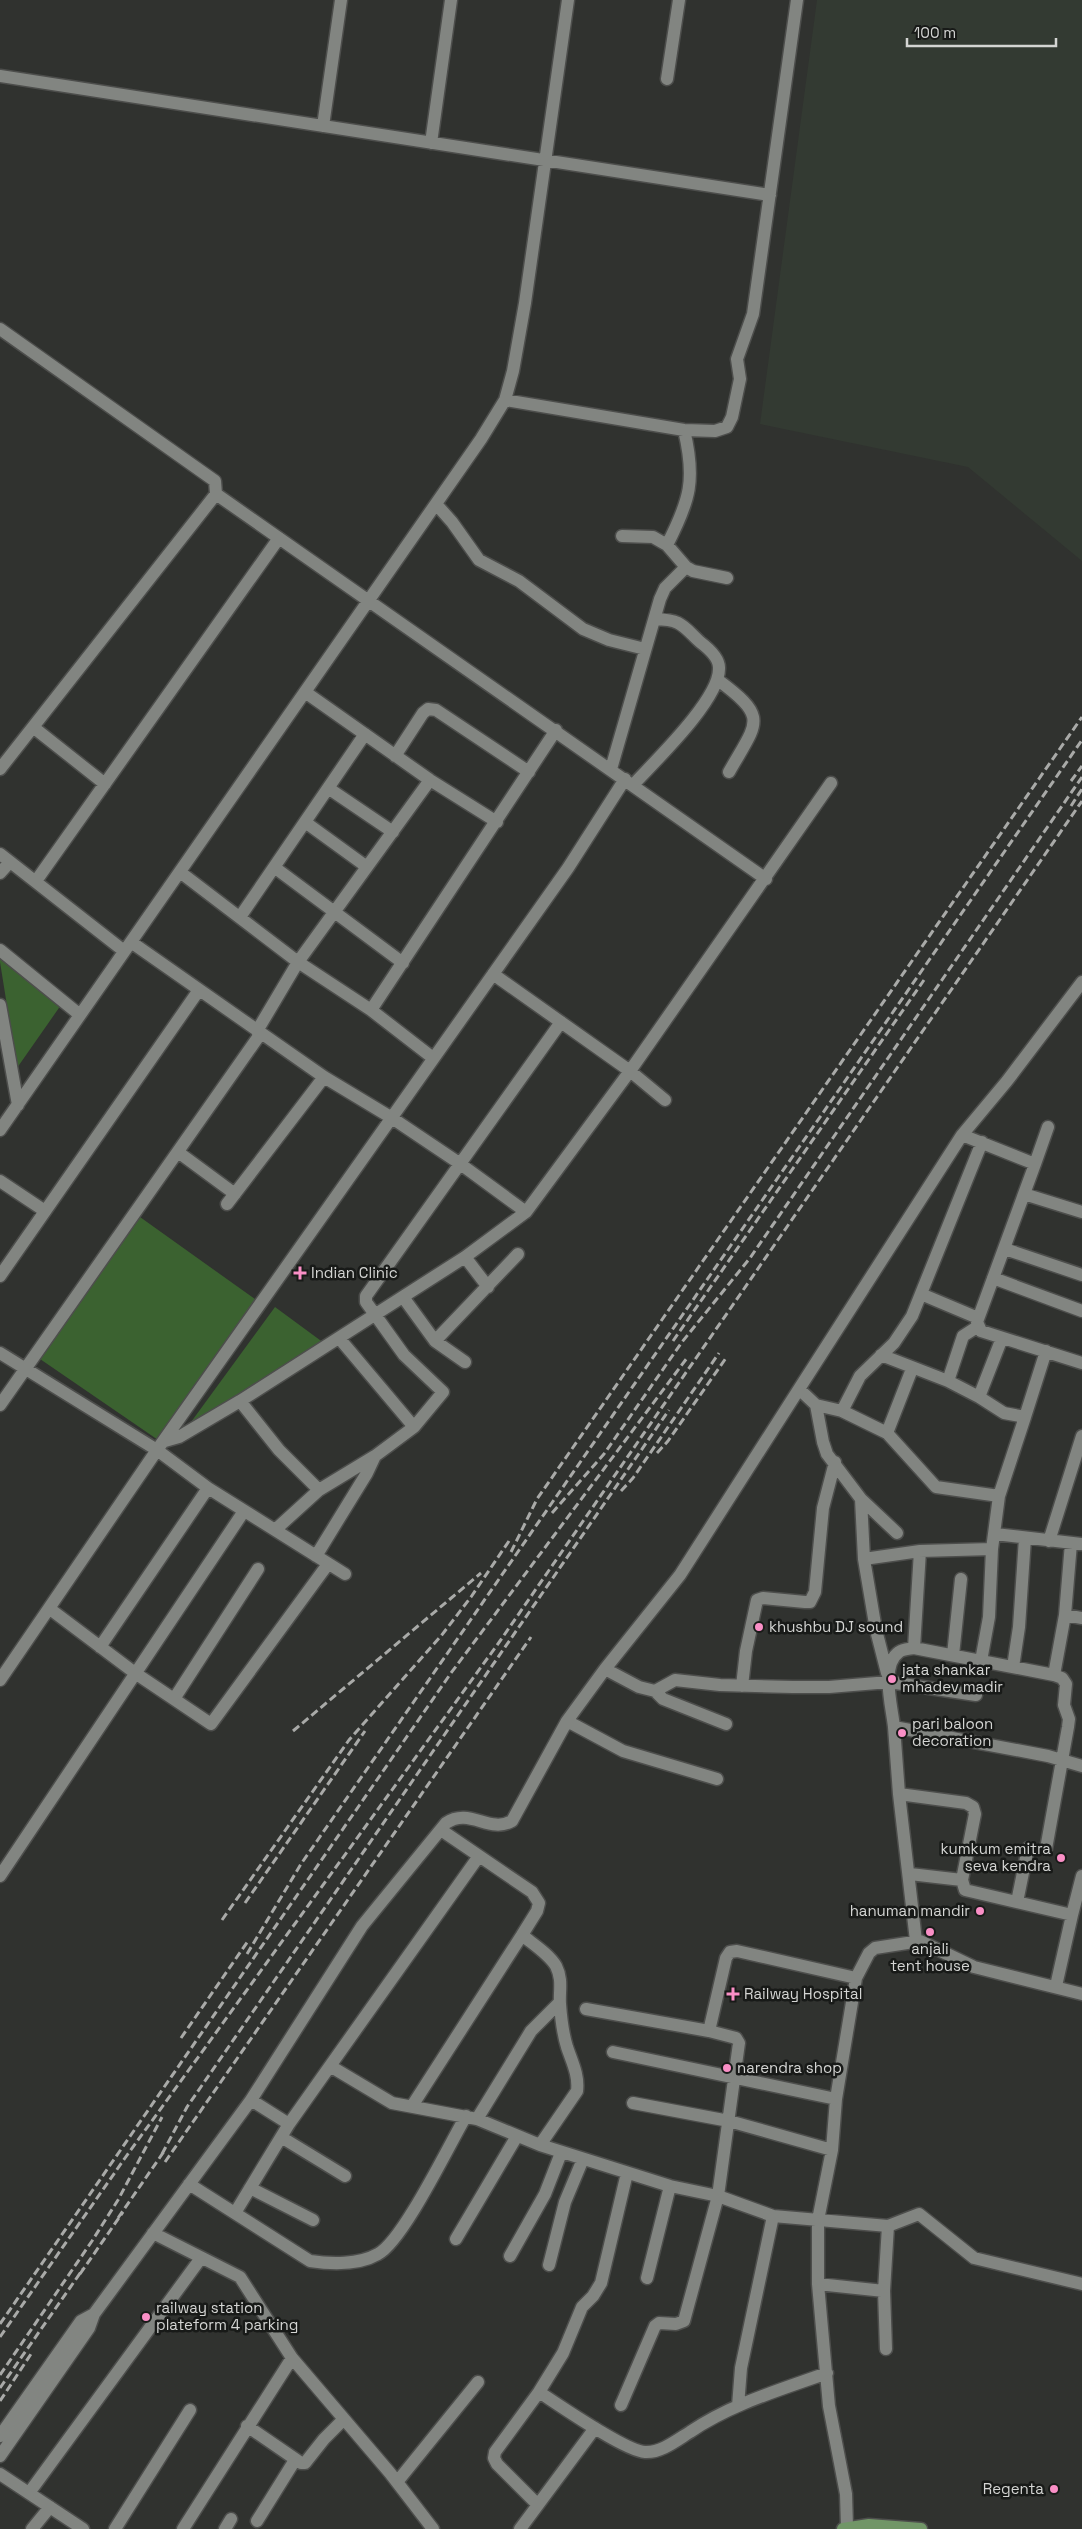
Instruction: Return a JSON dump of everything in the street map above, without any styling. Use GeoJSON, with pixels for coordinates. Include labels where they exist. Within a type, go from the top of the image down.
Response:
{"type":"FeatureCollection","features":[{"type":"Feature","properties":{"kind":"main road"},"geometry":{"type":"LineString","coordinates":[[845,2528],[869,2525],[921,2529]]}},
{"type":"Feature","properties":{"kind":"street"},"geometry":{"type":"LineString","coordinates":[[323,126],[341,0]]}},
{"type":"Feature","properties":{"kind":"street"},"geometry":{"type":"LineString","coordinates":[[431,143],[451,0]]}},
{"type":"Feature","properties":{"kind":"street"},"geometry":{"type":"LineString","coordinates":[[0,1130],[370,600],[481,439],[505,400],[513,371],[525,303],[568,0]]}},
{"type":"Feature","properties":{"kind":"street"},"geometry":{"type":"LineString","coordinates":[[667,79],[679,0]]}},
{"type":"Feature","properties":{"kind":"street"},"geometry":{"type":"LineString","coordinates":[[505,400],[684,430],[715,431],[727,427],[732,417],[740,379],[737,359],[753,314],[797,0]]}},
{"type":"Feature","properties":{"kind":"street"},"geometry":{"type":"LineString","coordinates":[[0,76],[770,195]]}},
{"type":"Feature","properties":{"kind":"street"},"geometry":{"type":"LineString","coordinates":[[0,329],[215,481],[216,494],[0,769]]}},
{"type":"Feature","properties":{"kind":"street"},"geometry":{"type":"LineString","coordinates":[[667,546],[680,520],[692,473],[684,430]]}},
{"type":"Feature","properties":{"kind":"street"},"geometry":{"type":"LineString","coordinates":[[216,494],[556,730],[766,879]]}},
{"type":"Feature","properties":{"kind":"street"},"geometry":{"type":"LineString","coordinates":[[436,504],[452,522],[479,560],[519,581],[583,629],[609,640],[645,649]]}},
{"type":"Feature","properties":{"kind":"street"},"geometry":{"type":"LineString","coordinates":[[622,536],[653,537],[667,546],[686,567],[693,571],[727,578]]}},
{"type":"Feature","properties":{"kind":"street"},"geometry":{"type":"LineString","coordinates":[[36,881],[280,538]]}},
{"type":"Feature","properties":{"kind":"street"},"geometry":{"type":"LineString","coordinates":[[611,769],[660,600],[665,588],[686,567]]}},
{"type":"Feature","properties":{"kind":"street"},"geometry":{"type":"LineString","coordinates":[[0,1680],[161,1446],[629,782],[692,721],[718,680],[720,667],[716,659],[690,629],[674,620],[655,619]]}},
{"type":"Feature","properties":{"kind":"street"},"geometry":{"type":"LineString","coordinates":[[718,680],[735,692],[751,709],[754,716],[750,735],[729,772]]}},
{"type":"Feature","properties":{"kind":"street"},"geometry":{"type":"LineString","coordinates":[[305,692],[430,780],[497,822]]}},
{"type":"Feature","properties":{"kind":"street"},"geometry":{"type":"LineString","coordinates":[[395,756],[423,713],[428,709],[436,710],[529,772]]}},
{"type":"Feature","properties":{"kind":"street"},"geometry":{"type":"LineString","coordinates":[[33,727],[105,784]]}},
{"type":"Feature","properties":{"kind":"street"},"geometry":{"type":"LineString","coordinates":[[371,1010],[556,730]]}},
{"type":"Feature","properties":{"kind":"street"},"geometry":{"type":"LineString","coordinates":[[240,917],[365,734]]}},
{"type":"Feature","properties":{"kind":"street"},"geometry":{"type":"LineString","coordinates":[[0,1406],[260,1032],[298,962],[430,780]]}},
{"type":"Feature","properties":{"kind":"street"},"geometry":{"type":"LineString","coordinates":[[161,1446],[240,1401],[403,1297],[464,1257],[526,1212],[630,1071],[766,879],[831,783]]}},
{"type":"Feature","properties":{"kind":"street"},"geometry":{"type":"LineString","coordinates":[[328,788],[392,832]]}},
{"type":"Feature","properties":{"kind":"street"},"geometry":{"type":"LineString","coordinates":[[305,822],[368,866]]}},
{"type":"Feature","properties":{"kind":"street"},"geometry":{"type":"LineString","coordinates":[[0,873],[5,858],[128,947],[199,990],[324,1077],[392,1118],[459,1163],[526,1212]]}},
{"type":"Feature","properties":{"kind":"street"},"geometry":{"type":"LineString","coordinates":[[274,867],[403,963]]}},
{"type":"Feature","properties":{"kind":"street"},"geometry":{"type":"LineString","coordinates":[[180,872],[298,962],[371,1010],[433,1058]]}},
{"type":"Feature","properties":{"kind":"street"},"geometry":{"type":"LineString","coordinates":[[0,950],[80,1015]]}},
{"type":"Feature","properties":{"kind":"street"},"geometry":{"type":"LineString","coordinates":[[494,974],[630,1071],[665,1100]]}},
{"type":"Feature","properties":{"kind":"street"},"geometry":{"type":"LineString","coordinates":[[0,2456],[89,2328],[94,2314],[251,2100],[362,1926],[442,1830],[455,1818],[464,1817],[501,1826],[512,1821],[567,1721],[605,1669],[680,1575],[962,1135],[1008,1081],[1082,982]]}},
{"type":"Feature","properties":{"kind":"street"},"geometry":{"type":"LineString","coordinates":[[0,1276],[199,990]]}},
{"type":"Feature","properties":{"kind":"street"},"geometry":{"type":"LineString","coordinates":[[0,1005],[18,1105]]}},
{"type":"Feature","properties":{"kind":"street"},"geometry":{"type":"LineString","coordinates":[[275,1530],[319,1490],[375,1456],[414,1427],[443,1392],[404,1355],[366,1302],[366,1296],[370,1287],[562,1022]]}},
{"type":"Feature","properties":{"kind":"street"},"geometry":{"type":"LineString","coordinates":[[178,1152],[231,1199],[324,1077]]}},
{"type":"Feature","properties":{"kind":"street"},"geometry":{"type":"LineString","coordinates":[[948,1381],[963,1336],[978,1323],[1048,1128]]}},
{"type":"Feature","properties":{"kind":"street"},"geometry":{"type":"LineString","coordinates":[[962,1135],[1035,1164]]}},
{"type":"Feature","properties":{"kind":"street"},"geometry":{"type":"LineString","coordinates":[[842,1411],[860,1376],[902,1333],[921,1294],[982,1142]]}},
{"type":"Feature","properties":{"kind":"street"},"geometry":{"type":"LineString","coordinates":[[0,1181],[45,1211]]}},
{"type":"Feature","properties":{"kind":"street"},"geometry":{"type":"LineString","coordinates":[[1024,1194],[1082,1212]]}},
{"type":"Feature","properties":{"kind":"street"},"geometry":{"type":"LineString","coordinates":[[1005,1249],[1082,1275]]}},
{"type":"Feature","properties":{"kind":"street"},"geometry":{"type":"LineString","coordinates":[[435,1341],[518,1254]]}},
{"type":"Feature","properties":{"kind":"street"},"geometry":{"type":"LineString","coordinates":[[464,1257],[488,1287]]}},
{"type":"Feature","properties":{"kind":"street"},"geometry":{"type":"LineString","coordinates":[[993,1278],[1082,1311]]}},
{"type":"Feature","properties":{"kind":"street"},"geometry":{"type":"LineString","coordinates":[[921,1294],[978,1323],[981,1331],[1082,1363]]}},
{"type":"Feature","properties":{"kind":"street"},"geometry":{"type":"LineString","coordinates":[[403,1297],[435,1341],[465,1362]]}},
{"type":"Feature","properties":{"kind":"street"},"geometry":{"type":"LineString","coordinates":[[339,1338],[414,1427]]}},
{"type":"Feature","properties":{"kind":"street"},"geometry":{"type":"LineString","coordinates":[[979,1397],[1002,1338]]}},
{"type":"Feature","properties":{"kind":"street"},"geometry":{"type":"LineString","coordinates":[[981,1661],[989,1610],[992,1549],[999,1496],[1046,1351]]}},
{"type":"Feature","properties":{"kind":"street"},"geometry":{"type":"LineString","coordinates":[[0,1353],[161,1446],[208,1488],[344,1574]]}},
{"type":"Feature","properties":{"kind":"street"},"geometry":{"type":"LineString","coordinates":[[881,1355],[912,1369],[948,1381],[1004,1413],[1026,1417]]}},
{"type":"Feature","properties":{"kind":"street"},"geometry":{"type":"LineString","coordinates":[[887,1433],[912,1369]]}},
{"type":"Feature","properties":{"kind":"street"},"geometry":{"type":"LineString","coordinates":[[799,1389],[816,1405],[842,1411],[887,1433],[936,1487],[999,1496]]}},
{"type":"Feature","properties":{"kind":"street"},"geometry":{"type":"LineString","coordinates":[[240,1401],[274,1444],[319,1490]]}},
{"type":"Feature","properties":{"kind":"street"},"geometry":{"type":"LineString","coordinates":[[816,1405],[823,1442],[828,1454],[861,1499],[897,1533]]}},
{"type":"Feature","properties":{"kind":"street"},"geometry":{"type":"LineString","coordinates":[[1049,1541],[1082,1436]]}},
{"type":"Feature","properties":{"kind":"street"},"geometry":{"type":"LineString","coordinates":[[316,1556],[367,1473],[375,1456]]}},
{"type":"Feature","properties":{"kind":"street"},"geometry":{"type":"LineString","coordinates":[[742,1686],[746,1650],[757,1600],[763,1598],[810,1602],[815,1592],[823,1508],[835,1462]]}},
{"type":"Feature","properties":{"kind":"street"},"geometry":{"type":"LineString","coordinates":[[100,1647],[208,1488]]}},
{"type":"Feature","properties":{"kind":"street"},"geometry":{"type":"LineString","coordinates":[[861,1499],[864,1559],[876,1630],[888,1678],[916,1941]]}},
{"type":"Feature","properties":{"kind":"street"},"geometry":{"type":"LineString","coordinates":[[0,1876],[244,1510]]}},
{"type":"Feature","properties":{"kind":"street"},"geometry":{"type":"LineString","coordinates":[[995,1534],[1076,1544],[1054,1675]]}},
{"type":"Feature","properties":{"kind":"street"},"geometry":{"type":"LineString","coordinates":[[1013,1667],[1019,1627],[1025,1538]]}},
{"type":"Feature","properties":{"kind":"street"},"geometry":{"type":"LineString","coordinates":[[864,1559],[920,1551],[992,1549]]}},
{"type":"Feature","properties":{"kind":"street"},"geometry":{"type":"LineString","coordinates":[[914,1648],[920,1551]]}},
{"type":"Feature","properties":{"kind":"street"},"geometry":{"type":"LineString","coordinates":[[50,1609],[136,1673],[211,1724],[328,1564]]}},
{"type":"Feature","properties":{"kind":"street"},"geometry":{"type":"LineString","coordinates":[[174,1699],[258,1569]]}},
{"type":"Feature","properties":{"kind":"street"},"geometry":{"type":"LineString","coordinates":[[953,1656],[960,1579]]}},
{"type":"Feature","properties":{"kind":"street"},"geometry":{"type":"LineString","coordinates":[[1065,1615],[1082,1618]]}},
{"type":"Feature","properties":{"kind":"street"},"geometry":{"type":"LineString","coordinates":[[888,1678],[897,1653],[914,1648],[1062,1678],[1066,1684],[1064,1706],[1069,1719],[1046,1849]]}},
{"type":"Feature","properties":{"kind":"street"},"geometry":{"type":"LineString","coordinates":[[605,1669],[639,1687],[654,1691],[663,1699],[726,1724]]}},
{"type":"Feature","properties":{"kind":"street"},"geometry":{"type":"LineString","coordinates":[[654,1691],[675,1680],[742,1686],[829,1687],[888,1678],[976,1695]]}},
{"type":"Feature","properties":{"kind":"street"},"geometry":{"type":"LineString","coordinates":[[567,1721],[623,1751],[717,1780]]}},
{"type":"Feature","properties":{"kind":"street"},"geometry":{"type":"LineString","coordinates":[[894,1727],[1048,1756],[1082,1766]]}},
{"type":"Feature","properties":{"kind":"street"},"geometry":{"type":"LineString","coordinates":[[899,1794],[966,1803],[973,1807],[975,1814],[962,1880],[965,1890],[1072,1915]]}},
{"type":"Feature","properties":{"kind":"street"},"geometry":{"type":"LineString","coordinates":[[412,2106],[522,1935],[537,1911],[539,1903],[536,1896],[442,1830]]}},
{"type":"Feature","properties":{"kind":"street"},"geometry":{"type":"LineString","coordinates":[[1017,1902],[1028,1848]]}},
{"type":"Feature","properties":{"kind":"street"},"geometry":{"type":"LineString","coordinates":[[235,2213],[289,2124],[479,1856]]}},
{"type":"Feature","properties":{"kind":"street"},"geometry":{"type":"LineString","coordinates":[[910,1874],[962,1880]]}},
{"type":"Feature","properties":{"kind":"street"},"geometry":{"type":"LineString","coordinates":[[1056,1986],[1082,1876]]}},
{"type":"Feature","properties":{"kind":"street"},"geometry":{"type":"LineString","coordinates":[[522,1935],[556,1966],[562,1986],[559,2003],[566,2045],[576,2068],[577,2091],[540,2145]]}},
{"type":"Feature","properties":{"kind":"street"},"geometry":{"type":"LineString","coordinates":[[845,2528],[846,2494],[829,2406],[818,2284],[818,2220],[832,2150],[836,2099],[856,1978],[869,1953],[875,1948],[916,1941],[974,1967],[1082,1994]]}},
{"type":"Feature","properties":{"kind":"street"},"geometry":{"type":"LineString","coordinates":[[709,2031],[726,1958],[730,1952],[737,1951],[856,1978]]}},
{"type":"Feature","properties":{"kind":"street"},"geometry":{"type":"LineString","coordinates":[[190,2184],[310,2261],[325,2264],[352,2261],[376,2255],[388,2247],[472,2117],[531,2031],[559,2003]]}},
{"type":"Feature","properties":{"kind":"street"},"geometry":{"type":"LineString","coordinates":[[586,2009],[709,2031],[736,2038],[738,2043],[735,2079],[718,2196],[684,2321],[676,2324],[665,2322],[655,2326],[621,2405]]}},
{"type":"Feature","properties":{"kind":"street"},"geometry":{"type":"LineString","coordinates":[[613,2052],[836,2099]]}},
{"type":"Feature","properties":{"kind":"street"},"geometry":{"type":"LineString","coordinates":[[330,2066],[392,2103],[472,2117],[561,2153],[670,2186],[718,2196],[773,2216],[888,2226],[919,2214],[974,2258],[1082,2284]]}},
{"type":"Feature","properties":{"kind":"street"},"geometry":{"type":"LineString","coordinates":[[251,2100],[289,2124]]}},
{"type":"Feature","properties":{"kind":"street"},"geometry":{"type":"LineString","coordinates":[[633,2103],[729,2122],[832,2150]]}},
{"type":"Feature","properties":{"kind":"street"},"geometry":{"type":"LineString","coordinates":[[456,2239],[517,2136]]}},
{"type":"Feature","properties":{"kind":"street"},"geometry":{"type":"LineString","coordinates":[[281,2137],[345,2176]]}},
{"type":"Feature","properties":{"kind":"street"},"geometry":{"type":"LineString","coordinates":[[510,2256],[545,2194],[561,2153]]}},
{"type":"Feature","properties":{"kind":"street"},"geometry":{"type":"LineString","coordinates":[[549,2265],[565,2202],[582,2159]]}},
{"type":"Feature","properties":{"kind":"street"},"geometry":{"type":"LineString","coordinates":[[538,2504],[496,2464],[495,2452],[539,2392],[571,2337],[582,2307],[593,2296],[601,2283],[627,2173]]}},
{"type":"Feature","properties":{"kind":"street"},"geometry":{"type":"LineString","coordinates":[[647,2278],[670,2186]]}},
{"type":"Feature","properties":{"kind":"street"},"geometry":{"type":"LineString","coordinates":[[250,2188],[313,2220]]}},
{"type":"Feature","properties":{"kind":"street"},"geometry":{"type":"LineString","coordinates":[[545,2194],[565,2202]]}},
{"type":"Feature","properties":{"kind":"street"},"geometry":{"type":"LineString","coordinates":[[738,2406],[741,2368],[773,2216]]}},
{"type":"Feature","properties":{"kind":"street"},"geometry":{"type":"LineString","coordinates":[[886,2348],[884,2291],[888,2226]]}},
{"type":"Feature","properties":{"kind":"street"},"geometry":{"type":"LineString","coordinates":[[154,2233],[240,2277],[292,2358],[397,2482],[433,2529]]}},
{"type":"Feature","properties":{"kind":"street"},"geometry":{"type":"LineString","coordinates":[[29,2493],[201,2258]]}},
{"type":"Feature","properties":{"kind":"street"},"geometry":{"type":"LineString","coordinates":[[818,2284],[884,2291]]}},
{"type":"Feature","properties":{"kind":"street"},"geometry":{"type":"LineString","coordinates":[[0,2436],[81,2321],[94,2314]]}},
{"type":"Feature","properties":{"kind":"street"},"geometry":{"type":"LineString","coordinates":[[183,2529],[292,2358]]}},
{"type":"Feature","properties":{"kind":"street"},"geometry":{"type":"LineString","coordinates":[[539,2392],[595,2428],[631,2448],[644,2452],[657,2451],[709,2419],[738,2406],[827,2373]]}},
{"type":"Feature","properties":{"kind":"street"},"geometry":{"type":"LineString","coordinates":[[397,2482],[478,2382]]}},
{"type":"Feature","properties":{"kind":"street"},"geometry":{"type":"LineString","coordinates":[[115,2529],[190,2410]]}},
{"type":"Feature","properties":{"kind":"street"},"geometry":{"type":"LineString","coordinates":[[248,2426],[295,2460],[305,2463],[324,2439],[344,2419]]}},
{"type":"Feature","properties":{"kind":"street"},"geometry":{"type":"LineString","coordinates":[[520,2529],[595,2428]]}},
{"type":"Feature","properties":{"kind":"street"},"geometry":{"type":"LineString","coordinates":[[257,2521],[295,2460]]}},
{"type":"Feature","properties":{"kind":"street"},"geometry":{"type":"LineString","coordinates":[[0,2474],[82,2529]]}},
{"type":"Feature","properties":{"kind":"street"},"geometry":{"type":"LineString","coordinates":[[32,2529],[50,2507]]}},
{"type":"Feature","properties":{"kind":"shaded area"},"geometry":{"type":"Polygon","coordinates":[[[817,0],[1082,0],[1082,561],[968,467],[760,424],[817,0]]]}},
{"type":"Feature","properties":{"kind":"green space"},"geometry":{"type":"Polygon","coordinates":[[[0,953],[61,1005],[17,1068],[0,962],[0,953]]]}},
{"type":"Feature","properties":{"kind":"green space"},"geometry":{"type":"Polygon","coordinates":[[[140,1217],[259,1302],[164,1444],[40,1359],[140,1217]]]}},
{"type":"Feature","properties":{"kind":"green space"},"geometry":{"type":"Polygon","coordinates":[[[275,1307],[328,1346],[175,1444],[275,1307]]]}},
{"type":"Feature","properties":{"kind":"railway"},"geometry":{"type":"LineString","coordinates":[[511,1552],[537,1499],[1082,717]]}},
{"type":"Feature","properties":{"kind":"railway"},"geometry":{"type":"LineString","coordinates":[[247,1954],[301,1864],[1082,740]]}},
{"type":"Feature","properties":{"kind":"railway"},"geometry":{"type":"LineString","coordinates":[[1071,781],[1082,766]]}},
{"type":"Feature","properties":{"kind":"railway"},"geometry":{"type":"LineString","coordinates":[[552,1513],[604,1454],[682,1342],[750,1258],[1082,777]]}},
{"type":"Feature","properties":{"kind":"railway"},"geometry":{"type":"LineString","coordinates":[[1071,806],[1082,789]]}},
{"type":"Feature","properties":{"kind":"railway"},"geometry":{"type":"LineString","coordinates":[[0,2337],[125,2158],[500,1641],[1082,801]]}},
{"type":"Feature","properties":{"kind":"railway"},"geometry":{"type":"LineString","coordinates":[[673,1341],[924,980]]}},
{"type":"Feature","properties":{"kind":"railway"},"geometry":{"type":"LineString","coordinates":[[621,1491],[633,1478],[719,1353]]}},
{"type":"Feature","properties":{"kind":"railway"},"geometry":{"type":"LineString","coordinates":[[0,2324],[451,1673],[687,1358]]}},
{"type":"Feature","properties":{"kind":"railway"},"geometry":{"type":"LineString","coordinates":[[657,1453],[668,1441],[726,1358]]}},
{"type":"Feature","properties":{"kind":"railway"},"geometry":{"type":"LineString","coordinates":[[162,2154],[187,2107],[669,1410]]}},
{"type":"Feature","properties":{"kind":"railway"},"geometry":{"type":"LineString","coordinates":[[222,1920],[349,1740],[441,1636],[471,1597],[509,1541]]}},
{"type":"Feature","properties":{"kind":"railway"},"geometry":{"type":"LineString","coordinates":[[293,1731],[481,1573]]}},
{"type":"Feature","properties":{"kind":"railway"},"geometry":{"type":"LineString","coordinates":[[165,2162],[531,1637]]}},
{"type":"Feature","properties":{"kind":"railway"},"geometry":{"type":"LineString","coordinates":[[245,1903],[365,1731]]}},
{"type":"Feature","properties":{"kind":"railway"},"geometry":{"type":"LineString","coordinates":[[181,2038],[248,1941]]}},
{"type":"Feature","properties":{"kind":"railway"},"geometry":{"type":"LineString","coordinates":[[0,2375],[118,2200],[162,2117]]}},
{"type":"Feature","properties":{"kind":"railway"},"geometry":{"type":"LineString","coordinates":[[118,2218],[165,2150]]}},
{"type":"Feature","properties":{"kind":"railway"},"geometry":{"type":"LineString","coordinates":[[80,2274],[123,2212]]}},
{"type":"Feature","properties":{"kind":"railway"},"geometry":{"type":"LineString","coordinates":[[0,2388],[83,2269]]}},
{"type":"Feature","properties":{"kind":"railway"},"geometry":{"type":"LineString","coordinates":[[0,2401],[31,2354]]}},
{"type":"Feature","properties":{"kind":"place","name":"Indian Clinic"},"geometry":{"type":"Point","coordinates":[300,1273]}},
{"type":"Feature","properties":{"kind":"place","name":"khushbu DJ sound"},"geometry":{"type":"Point","coordinates":[759,1627]}},
{"type":"Feature","properties":{"kind":"place","name":"jata shankar mhadev madir"},"geometry":{"type":"Point","coordinates":[892,1679]}},
{"type":"Feature","properties":{"kind":"place","name":"pari baloon decoration"},"geometry":{"type":"Point","coordinates":[902,1733]}},
{"type":"Feature","properties":{"kind":"place","name":"kumkum emitra seva kendra"},"geometry":{"type":"Point","coordinates":[1061,1858]}},
{"type":"Feature","properties":{"kind":"place","name":"hanuman mandir"},"geometry":{"type":"Point","coordinates":[980,1911]}},
{"type":"Feature","properties":{"kind":"place","name":"anjali tent house"},"geometry":{"type":"Point","coordinates":[930,1932]}},
{"type":"Feature","properties":{"kind":"place","name":"Railway Hospital"},"geometry":{"type":"Point","coordinates":[733,1994]}},
{"type":"Feature","properties":{"kind":"place","name":"narendra shop"},"geometry":{"type":"Point","coordinates":[727,2068]}},
{"type":"Feature","properties":{"kind":"place","name":"railway station plateform 4 parking"},"geometry":{"type":"Point","coordinates":[146,2317]}},
{"type":"Feature","properties":{"kind":"place","name":"Regenta"},"geometry":{"type":"Point","coordinates":[1054,2489]}}]}
